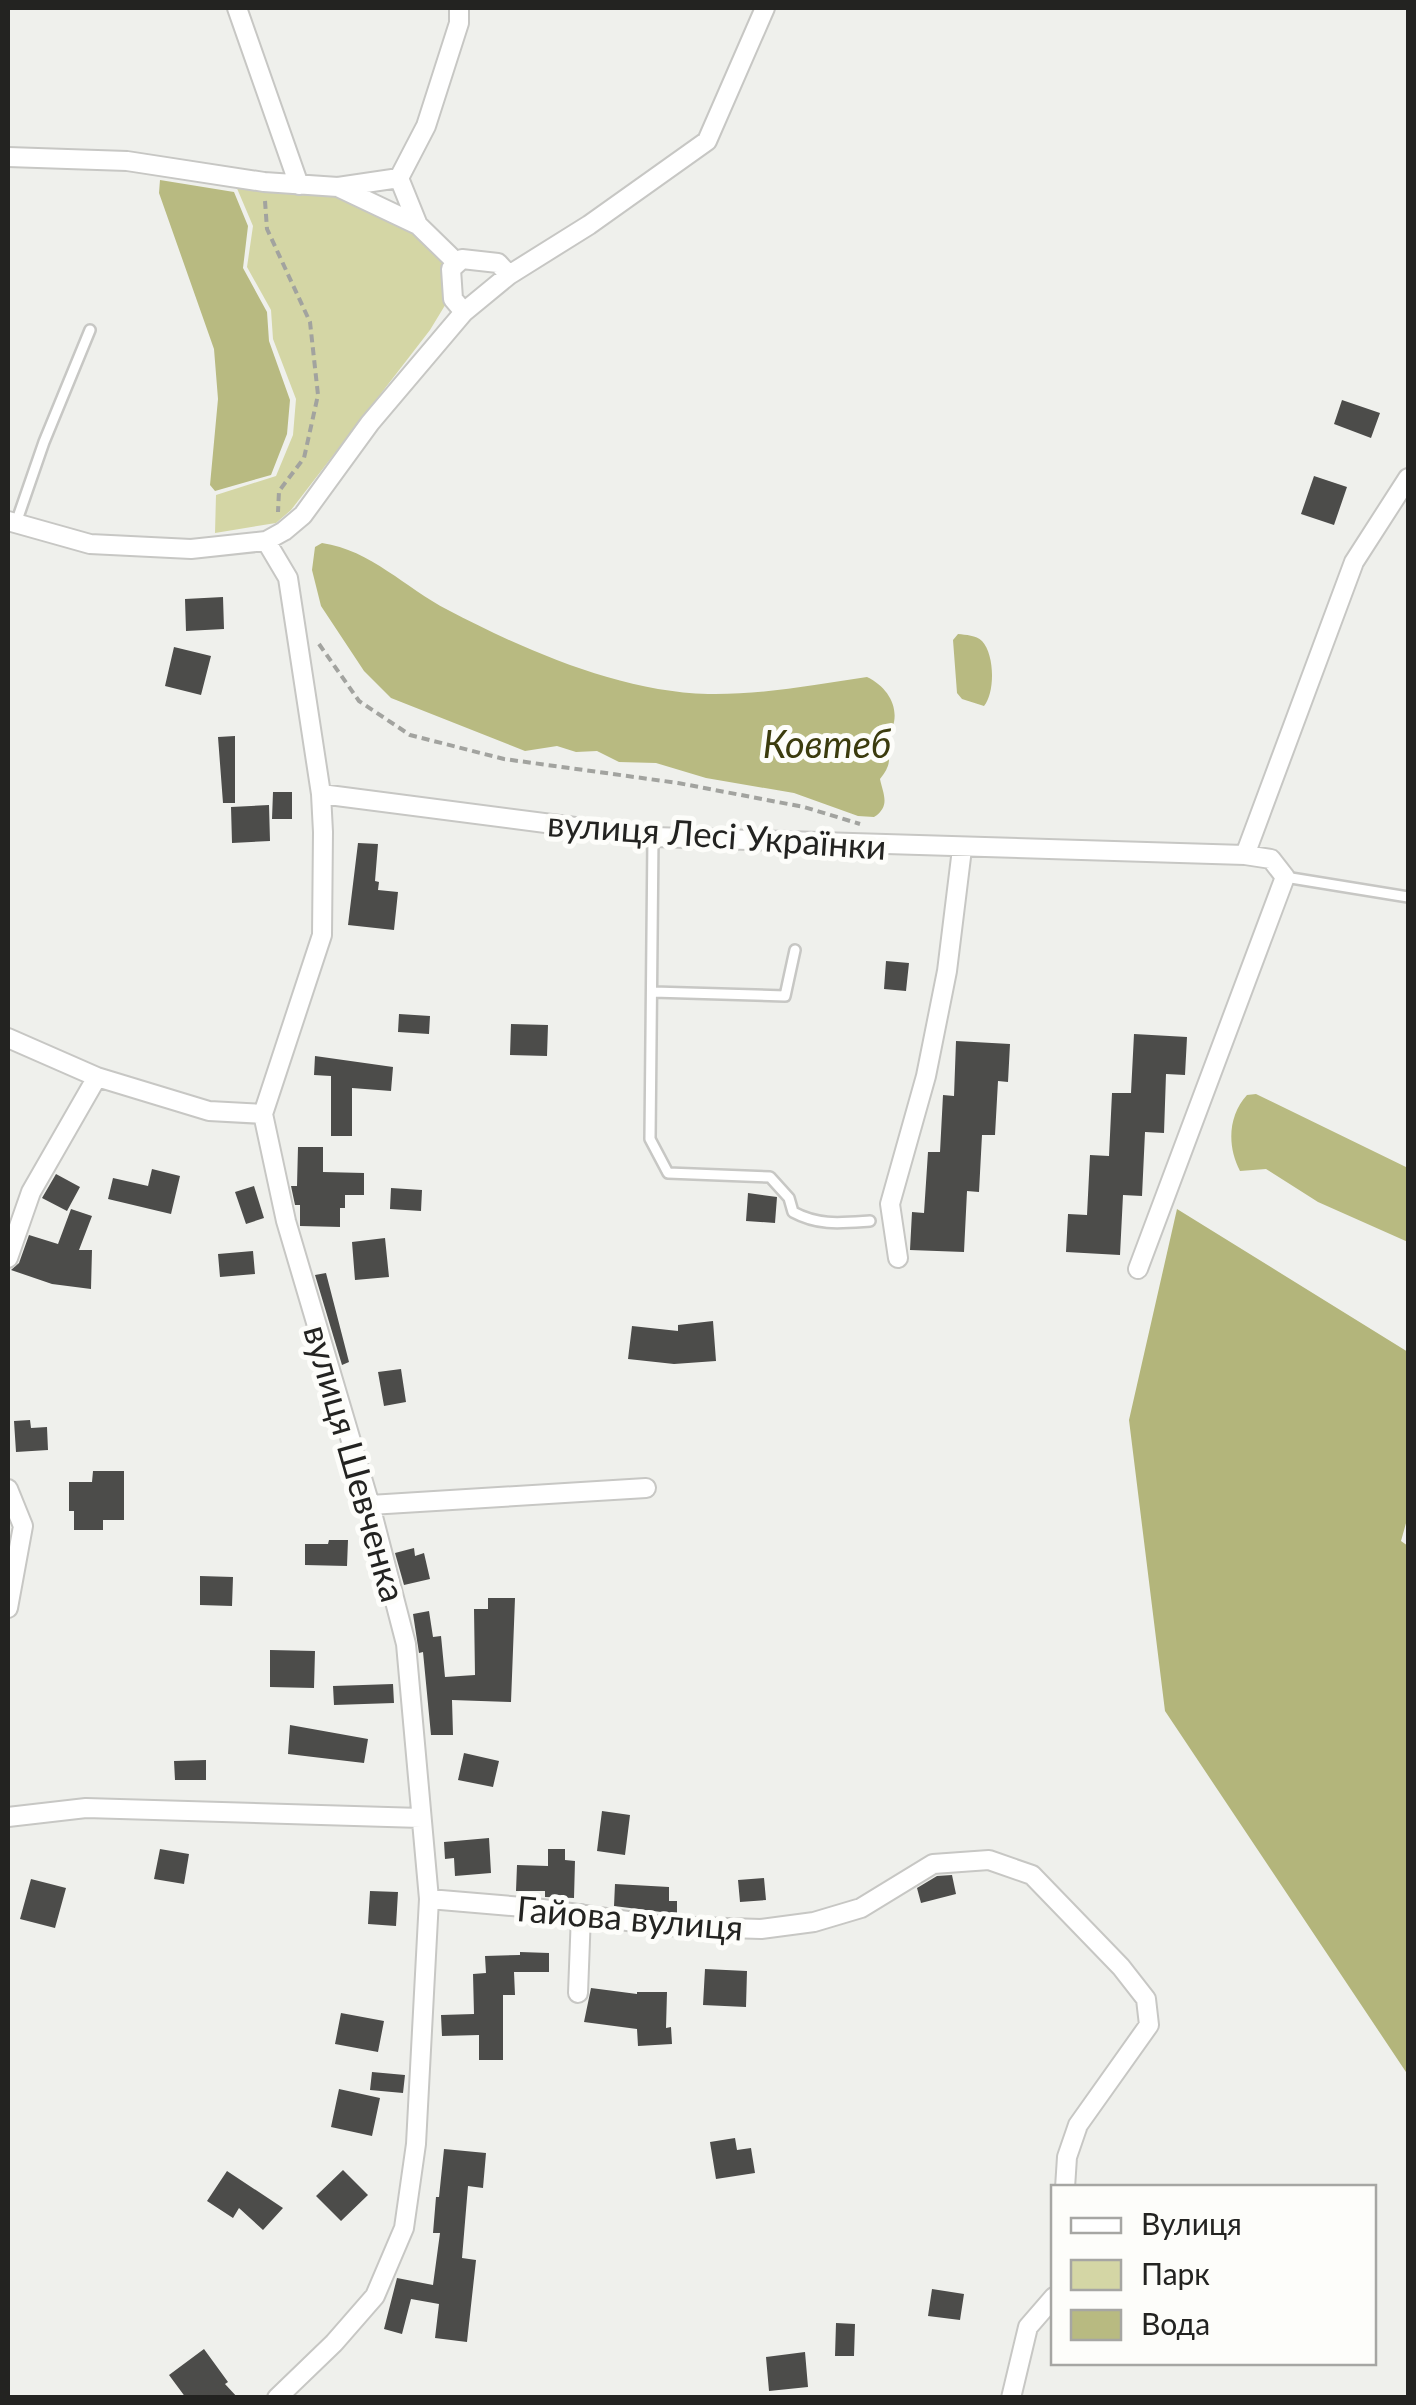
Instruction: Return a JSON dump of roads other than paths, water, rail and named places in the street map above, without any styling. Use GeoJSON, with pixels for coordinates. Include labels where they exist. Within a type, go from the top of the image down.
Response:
{"type":"FeatureCollection","features":[{"type":"Feature","properties":{"kind":"street"},"geometry":{"type":"LineString","coordinates":[[237,8],[298,185]]}},
{"type":"Feature","properties":{"kind":"street"},"geometry":{"type":"LineString","coordinates":[[418,225],[399,178],[426,126],[459,23],[460,8]]}},
{"type":"Feature","properties":{"kind":"street"},"geometry":{"type":"LineString","coordinates":[[12,522],[90,544],[192,549],[266,541],[284,531],[303,515],[370,422],[464,312],[509,276],[589,225],[706,141],[766,8]]}},
{"type":"Feature","properties":{"kind":"street"},"geometry":{"type":"LineString","coordinates":[[8,157],[126,161],[298,185],[338,187],[399,178]]}},
{"type":"Feature","properties":{"kind":"street"},"geometry":{"type":"LineString","coordinates":[[338,187],[418,225],[457,263]]}},
{"type":"Feature","properties":{"kind":"street"},"geometry":{"type":"LineString","coordinates":[[464,312],[453,298],[452,269],[462,259],[498,263],[509,276]]}},
{"type":"Feature","properties":{"kind":"street"},"geometry":{"type":"LineString","coordinates":[[1138,1268],[1284,877],[1270,859],[1246,855],[1354,562],[1408,478]]}},
{"type":"Feature","properties":{"kind":"street"},"geometry":{"type":"LineString","coordinates":[[8,1038],[97,1077],[209,1111],[263,1114],[322,935],[322,794],[288,578],[266,541]]}},
{"type":"Feature","properties":{"kind":"street","name":"вулиця Лесі Українки"},"geometry":{"type":"LineString","coordinates":[[322,794],[654,837],[1246,855]]}},
{"type":"Feature","properties":{"kind":"street"},"geometry":{"type":"LineString","coordinates":[[898,1258],[890,1204],[926,1076],[947,971],[962,849]]}},
{"type":"Feature","properties":{"kind":"street"},"geometry":{"type":"LineString","coordinates":[[8,1258],[31,1192],[97,1077]]}},
{"type":"Feature","properties":{"kind":"street","name":"вулиця Шевченка"},"geometry":{"type":"LineString","coordinates":[[263,1114],[286,1220],[370,1505],[406,1644],[429,1899],[416,2144],[404,2228],[374,2296],[334,2343],[277,2398]]}},
{"type":"Feature","properties":{"kind":"street"},"geometry":{"type":"LineString","coordinates":[[370,1505],[646,1488]]}},
{"type":"Feature","properties":{"kind":"street"},"geometry":{"type":"LineString","coordinates":[[8,1490],[23,1526],[8,1608]]}},
{"type":"Feature","properties":{"kind":"street"},"geometry":{"type":"LineString","coordinates":[[8,1816],[86,1808],[420,1818]]}},
{"type":"Feature","properties":{"kind":"street","name":"Гайова вулиця"},"geometry":{"type":"LineString","coordinates":[[429,1899],[663,1926],[761,1929],[814,1922],[861,1908],[933,1864],[989,1860],[1032,1875],[1121,1967],[1146,2000],[1148,2012],[1149,2026],[1078,2126],[1067,2158],[1065,2185]]}},
{"type":"Feature","properties":{"kind":"street"},"geometry":{"type":"LineString","coordinates":[[578,1993],[581,1914]]}},
{"type":"Feature","properties":{"kind":"street"},"geometry":{"type":"LineString","coordinates":[[1011,2398],[1028,2327],[1051,2300]]}},
{"type":"Feature","properties":{"kind":"lane"},"geometry":{"type":"LineString","coordinates":[[12,522],[90,330]]}},
{"type":"Feature","properties":{"kind":"lane"},"geometry":{"type":"LineString","coordinates":[[654,837],[650,1139],[668,1173],[770,1177],[789,1198],[793,1212],[810,1221],[870,1221]]}},
{"type":"Feature","properties":{"kind":"lane"},"geometry":{"type":"LineString","coordinates":[[1284,877],[1408,898]]}},
{"type":"Feature","properties":{"kind":"lane"},"geometry":{"type":"LineString","coordinates":[[653,992],[785,996],[795,950]]}},
{"type":"Feature","properties":{"kind":"water"},"geometry":{"type":"Polygon","coordinates":[[[160,180],[234,192],[248,226],[243,268],[267,312],[269,341],[290,400],[287,434],[271,475],[215,491],[210,485],[218,399],[214,349],[159,193],[160,180]]]}},
{"type":"Feature","properties":{"kind":"water","name":"Ковтеб"},"geometry":{"type":"Polygon","coordinates":[[[322,543],[372,561],[432,601],[508,640],[641,686],[728,694],[867,677],[889,696],[894,712],[886,739],[888,765],[880,779],[883,809],[874,817],[858,816],[794,793],[706,778],[656,763],[619,762],[597,751],[576,752],[557,746],[525,751],[391,698],[364,671],[321,606],[312,570],[315,547],[322,543]]]}},
{"type":"Feature","properties":{"kind":"water"},"geometry":{"type":"Polygon","coordinates":[[[958,634],[980,639],[989,655],[992,683],[984,706],[962,699],[957,693],[953,640],[958,634]]]}},
{"type":"Feature","properties":{"kind":"water"},"geometry":{"type":"Polygon","coordinates":[[[1256,1094],[1408,1168],[1408,1242],[1318,1202],[1266,1169],[1240,1171],[1231,1142],[1233,1122],[1247,1095],[1256,1094]]]}}]}
